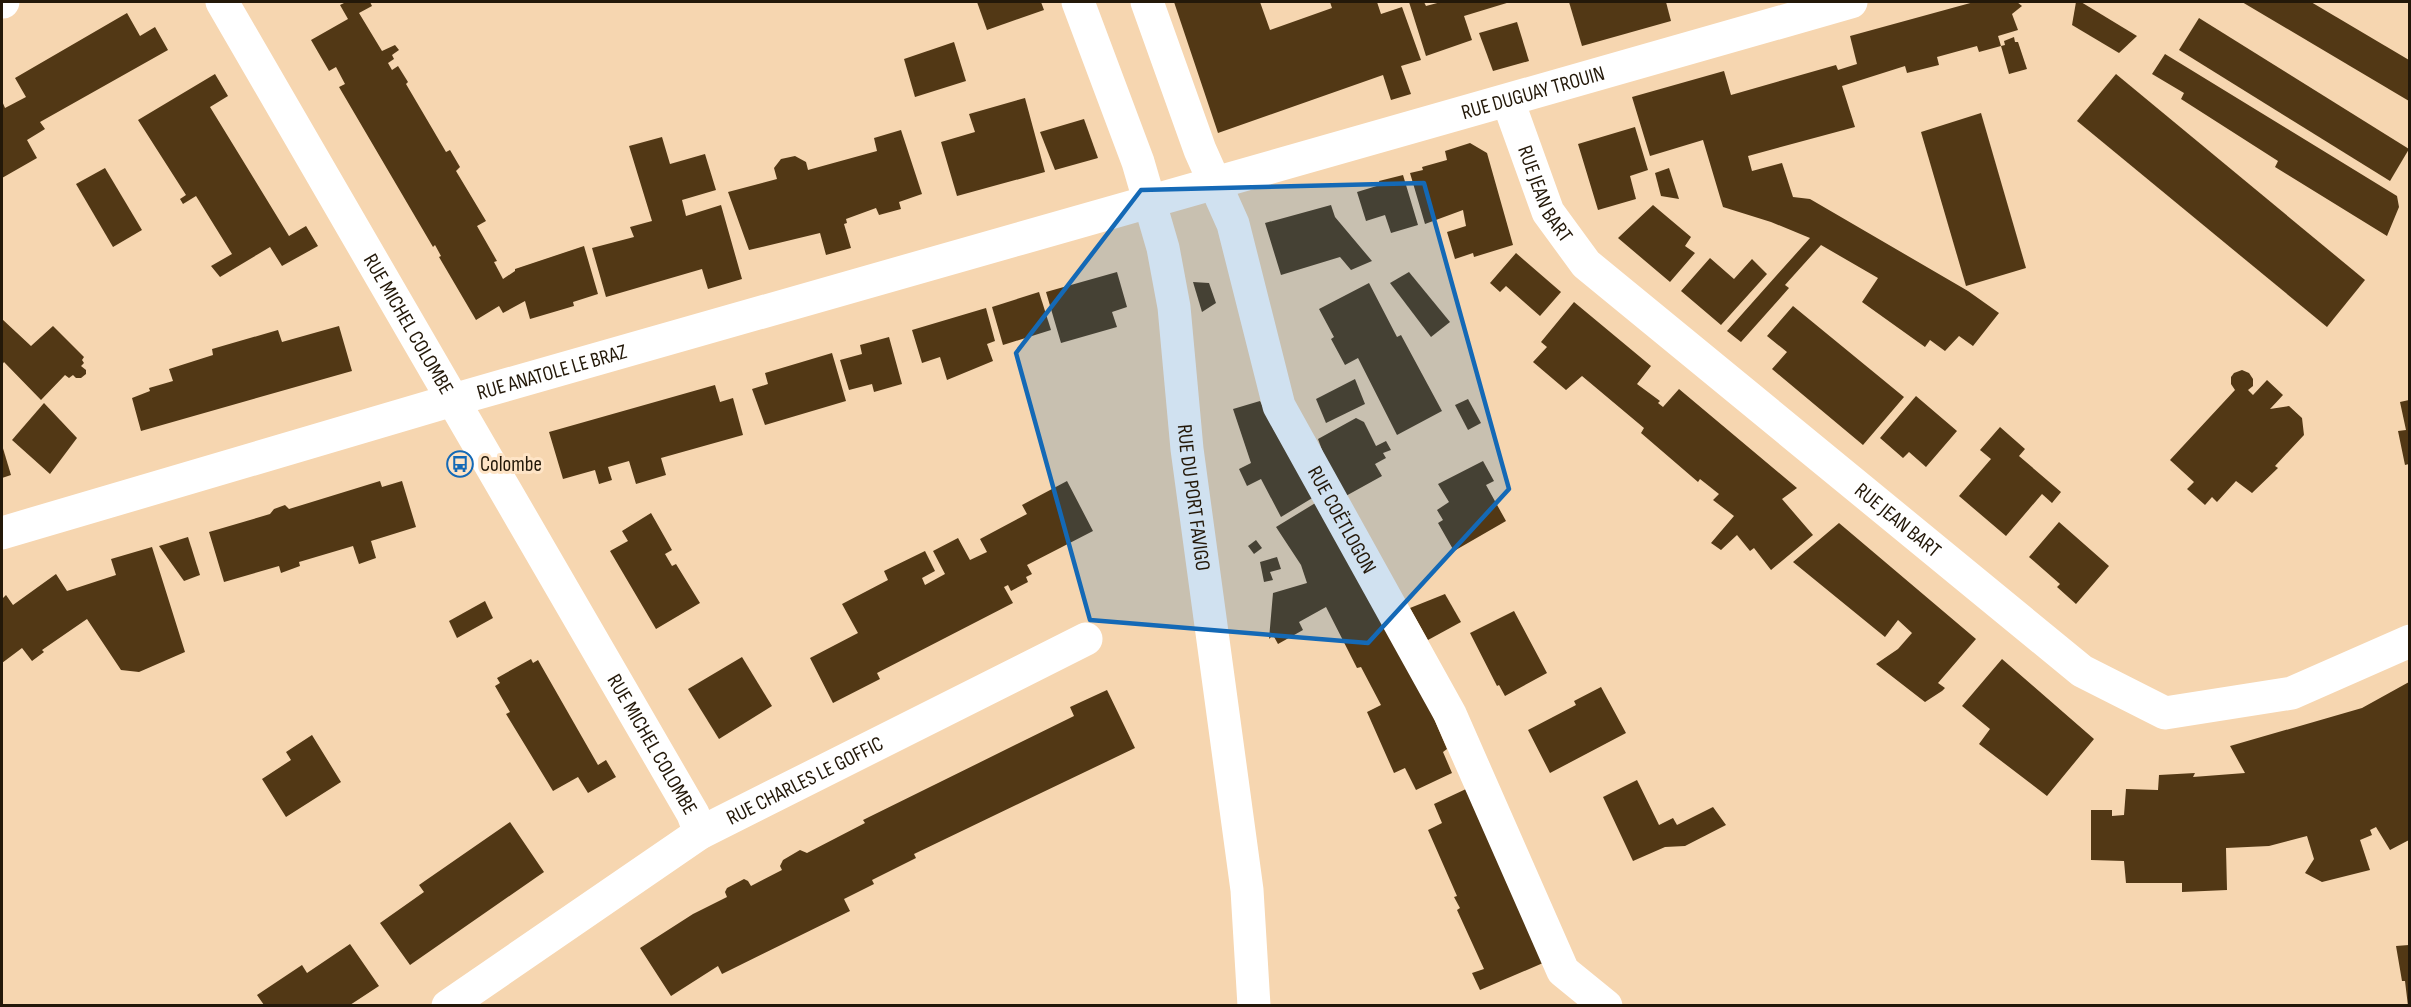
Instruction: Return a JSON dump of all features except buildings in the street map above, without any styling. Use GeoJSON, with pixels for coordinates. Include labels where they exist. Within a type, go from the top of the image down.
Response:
{"type":"FeatureCollection","features":[{"type":"Feature","properties":{"kind":"street","name":"RUE MICHEL COLOMBE"},"geometry":{"type":"LineString","coordinates":[[222,2],[687,804],[700,833]]}},
{"type":"Feature","properties":{"kind":"street","name":"RUE DU PORT FAVIGO"},"geometry":{"type":"LineString","coordinates":[[1078,2],[1138,162],[1163,248],[1174,307],[1187,449],[1247,890],[1254,1005]]}},
{"type":"Feature","properties":{"kind":"street","name":"RUE COËTLOGON"},"geometry":{"type":"LineString","coordinates":[[1147,2],[1200,150],[1204,187],[1233,224],[1279,406],[1450,714],[1563,971],[1593,999]]}},
{"type":"Feature","properties":{"kind":"street","name":"RUE DUGUAY TROUIN"},"geometry":{"type":"LineString","coordinates":[[1102,214],[1508,101],[1851,2]]}},
{"type":"Feature","properties":{"kind":"street","name":"RUE JEAN BART"},"geometry":{"type":"LineString","coordinates":[[1508,101],[1548,212],[1586,264],[2082,671],[2165,713],[2292,693],[2409,642]]}},
{"type":"Feature","properties":{"kind":"street","name":"RUE ANATOLE LE BRAZ"},"geometry":{"type":"LineString","coordinates":[[2,533],[453,400],[1102,214]]}},
{"type":"Feature","properties":{"kind":"street","name":"RUE CHARLES LE GOFFIC"},"geometry":{"type":"LineString","coordinates":[[448,1005],[700,833],[1086,639]]}},
{"type":"Feature","properties":{"kind":"highlighted area"},"geometry":{"type":"Polygon","coordinates":[[[1424,183],[1509,489],[1368,643],[1090,620],[1016,353],[1141,190],[1424,183]]]}},
{"type":"Feature","properties":{"kind":"place","name":"Colombe"},"geometry":{"type":"Point","coordinates":[460,464]}}]}
